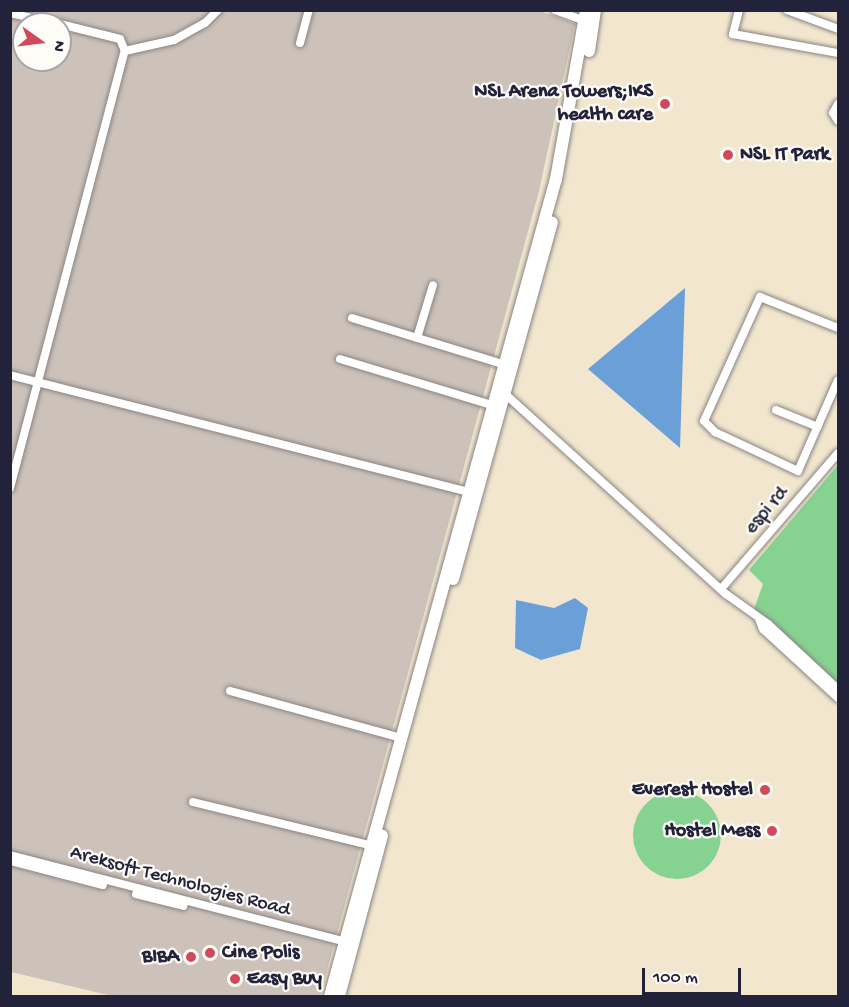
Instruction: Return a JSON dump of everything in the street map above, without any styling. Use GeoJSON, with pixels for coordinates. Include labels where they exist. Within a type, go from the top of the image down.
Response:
{"type":"FeatureCollection","features":[{"type":"Feature","properties":{"kind":"highway"},"geometry":{"type":"LineString","coordinates":[[339,996],[472,492],[491,405],[500,391],[502,364],[556,179],[595,10]]}},
{"type":"Feature","properties":{"kind":"highway"},"geometry":{"type":"LineString","coordinates":[[330,996],[341,944],[500,391],[560,199],[579,84],[585,16]]}},
{"type":"Feature","properties":{"kind":"street"},"geometry":{"type":"LineString","coordinates":[[125,51],[174,40],[218,10]]}},
{"type":"Feature","properties":{"kind":"street"},"geometry":{"type":"LineString","coordinates":[[300,43],[309,10]]}},
{"type":"Feature","properties":{"kind":"street"},"geometry":{"type":"LineString","coordinates":[[555,10],[585,16]]}},
{"type":"Feature","properties":{"kind":"street"},"geometry":{"type":"LineString","coordinates":[[739,10],[733,34],[838,53]]}},
{"type":"Feature","properties":{"kind":"street"},"geometry":{"type":"LineString","coordinates":[[787,10],[838,29]]}},
{"type":"Feature","properties":{"kind":"street"},"geometry":{"type":"LineString","coordinates":[[10,488],[40,382],[125,51],[120,39],[72,27]]}},
{"type":"Feature","properties":{"kind":"street"},"geometry":{"type":"LineString","coordinates":[[837,120],[833,113],[838,104]]}},
{"type":"Feature","properties":{"kind":"street"},"geometry":{"type":"LineString","coordinates":[[417,338],[433,285]]}},
{"type":"Feature","properties":{"kind":"street"},"geometry":{"type":"LineString","coordinates":[[838,328],[760,297],[704,421],[715,432],[798,471],[838,380]]}},
{"type":"Feature","properties":{"kind":"street"},"geometry":{"type":"LineString","coordinates":[[352,318],[502,364]]}},
{"type":"Feature","properties":{"kind":"street"},"geometry":{"type":"LineString","coordinates":[[340,359],[491,405]]}},
{"type":"Feature","properties":{"kind":"street"},"geometry":{"type":"LineString","coordinates":[[10,375],[472,492]]}},
{"type":"Feature","properties":{"kind":"street"},"geometry":{"type":"LineString","coordinates":[[500,391],[721,589],[759,619],[838,689]]}},
{"type":"Feature","properties":{"kind":"street"},"geometry":{"type":"LineString","coordinates":[[776,410],[818,427]]}},
{"type":"Feature","properties":{"kind":"street","name":"espi rd"},"geometry":{"type":"LineString","coordinates":[[721,589],[838,453]]}},
{"type":"Feature","properties":{"kind":"street"},"geometry":{"type":"LineString","coordinates":[[759,619],[764,629],[838,698]]}},
{"type":"Feature","properties":{"kind":"street"},"geometry":{"type":"LineString","coordinates":[[230,691],[402,738]]}},
{"type":"Feature","properties":{"kind":"street"},"geometry":{"type":"LineString","coordinates":[[193,802],[370,846]]}},
{"type":"Feature","properties":{"kind":"street","name":"Areksoft Technologies Road"},"geometry":{"type":"LineString","coordinates":[[10,855],[140,892]]}},
{"type":"Feature","properties":{"kind":"street","name":"Areksoft Technologies Road"},"geometry":{"type":"LineString","coordinates":[[10,861],[341,944]]}},
{"type":"Feature","properties":{"kind":"shaded area"},"geometry":{"type":"Polygon","coordinates":[[[538,10],[575,24],[539,191],[320,996],[112,996],[11,972],[11,11],[538,10]]]}},
{"type":"Feature","properties":{"kind":"green space"},"geometry":{"type":"Polygon","coordinates":[[[838,465],[838,686],[753,612],[763,584],[749,570],[838,465]]]}},
{"type":"Feature","properties":{"kind":"green space"},"geometry":{"type":"Polygon","coordinates":[[[677,791],[702,798],[714,810],[721,835],[714,860],[702,872],[677,879],[652,872],[640,860],[633,835],[640,810],[652,798],[677,791]]]}},
{"type":"Feature","properties":{"kind":"water"},"geometry":{"type":"Polygon","coordinates":[[[685,288],[680,448],[588,369],[685,288]]]}},
{"type":"Feature","properties":{"kind":"water"},"geometry":{"type":"Polygon","coordinates":[[[575,598],[588,608],[580,649],[541,660],[515,648],[516,600],[554,608],[575,598]]]}},
{"type":"Feature","properties":{"kind":"place","name":"NSL Arena Towers;IKS health care"},"geometry":{"type":"Point","coordinates":[665,104]}},
{"type":"Feature","properties":{"kind":"place","name":"NSL IT Park"},"geometry":{"type":"Point","coordinates":[728,155]}},
{"type":"Feature","properties":{"kind":"place","name":"Everest Hostel"},"geometry":{"type":"Point","coordinates":[765,790]}},
{"type":"Feature","properties":{"kind":"place","name":"Hostel Mess"},"geometry":{"type":"Point","coordinates":[772,831]}},
{"type":"Feature","properties":{"kind":"place","name":"Cine Polis"},"geometry":{"type":"Point","coordinates":[210,953]}},
{"type":"Feature","properties":{"kind":"place","name":"BIBA"},"geometry":{"type":"Point","coordinates":[191,957]}},
{"type":"Feature","properties":{"kind":"place","name":"Easy Buy"},"geometry":{"type":"Point","coordinates":[235,979]}}]}
